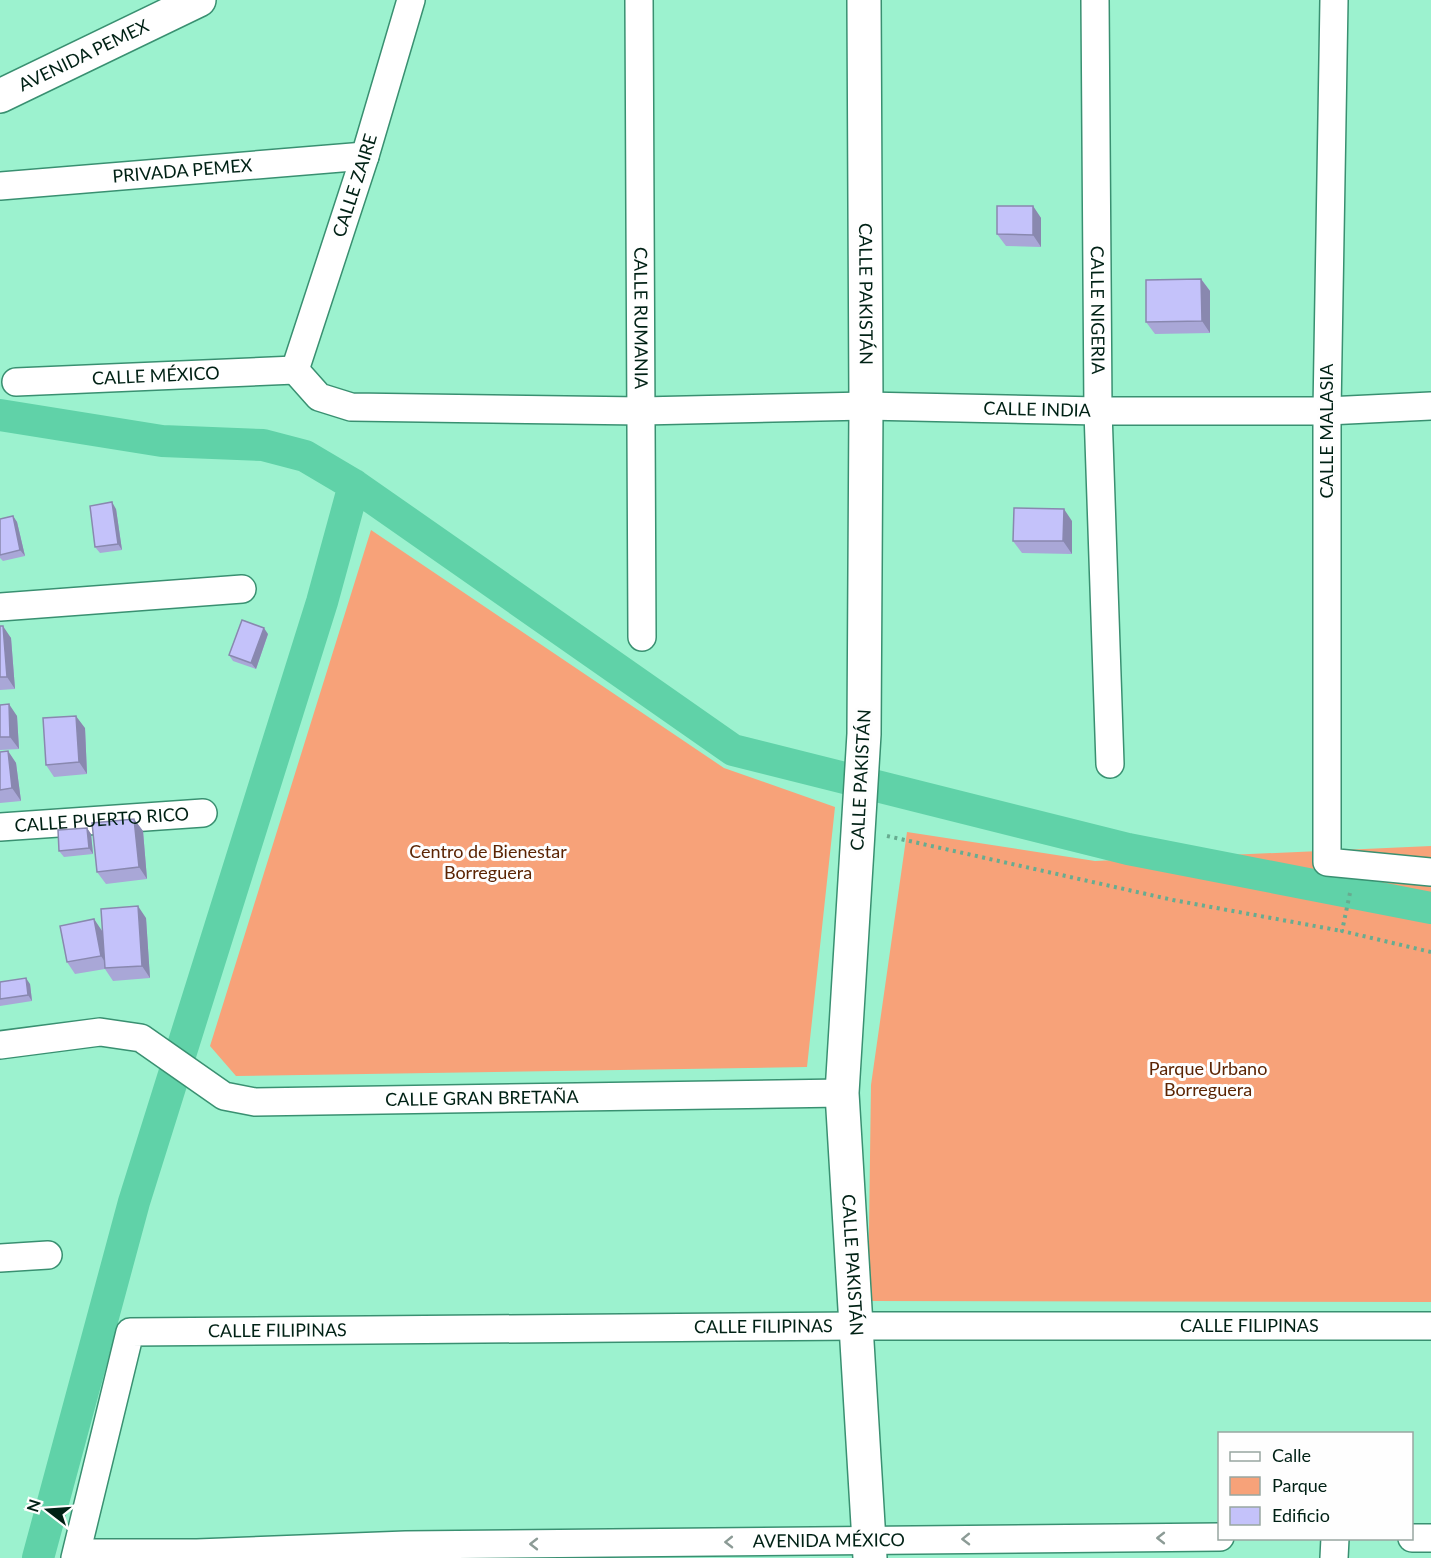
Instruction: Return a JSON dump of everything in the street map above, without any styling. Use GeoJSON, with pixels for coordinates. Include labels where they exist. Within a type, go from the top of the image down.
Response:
{"type":"FeatureCollection","features":[{"type":"Feature","properties":{"kind":"street","name":"AVENIDA PEMEX"},"geometry":{"type":"LineString","coordinates":[[0,96],[199,0]]}},
{"type":"Feature","properties":{"kind":"street","name":"CALLE ZAIRE"},"geometry":{"type":"LineString","coordinates":[[295,370],[365,156],[411,0]]}},
{"type":"Feature","properties":{"kind":"street","name":"CALLE RUMANIA"},"geometry":{"type":"LineString","coordinates":[[639,0],[642,637]]}},
{"type":"Feature","properties":{"kind":"street","name":"CALLE PAKISTÁN"},"geometry":{"type":"LineString","coordinates":[[864,0],[866,405],[864,734],[842,1093],[869,1549]]}},
{"type":"Feature","properties":{"kind":"street","name":"CALLE NIGERIA"},"geometry":{"type":"LineString","coordinates":[[1095,0],[1098,411],[1110,764]]}},
{"type":"Feature","properties":{"kind":"street","name":"CALLE MALASIA"},"geometry":{"type":"LineString","coordinates":[[1334,0],[1327,411],[1327,862],[1355,865]]}},
{"type":"Feature","properties":{"kind":"street","name":"PRIVADA PEMEX"},"geometry":{"type":"LineString","coordinates":[[0,186],[365,156]]}},
{"type":"Feature","properties":{"kind":"street","name":"CALLE INDIA"},"geometry":{"type":"LineString","coordinates":[[295,370],[318,397],[351,406],[642,411],[866,405],[1098,411],[1327,411],[1431,406]]}},
{"type":"Feature","properties":{"kind":"street","name":"CALLE MÉXICO"},"geometry":{"type":"LineString","coordinates":[[16,382],[295,370]]}},
{"type":"Feature","properties":{"kind":"street"},"geometry":{"type":"LineString","coordinates":[[0,607],[242,589]]}},
{"type":"Feature","properties":{"kind":"street","name":"CALLE PUERTO RICO"},"geometry":{"type":"LineString","coordinates":[[0,827],[203,813]]}},
{"type":"Feature","properties":{"kind":"street"},"geometry":{"type":"LineString","coordinates":[[1355,865],[1431,872]]}},
{"type":"Feature","properties":{"kind":"street","name":"CALLE GRAN BRETAÑA"},"geometry":{"type":"LineString","coordinates":[[0,1045],[100,1032],[141,1038],[225,1096],[255,1102],[842,1093]]}},
{"type":"Feature","properties":{"kind":"street"},"geometry":{"type":"LineString","coordinates":[[0,1258],[48,1255]]}},
{"type":"Feature","properties":{"kind":"street","name":"CALLE FILIPINAS"},"geometry":{"type":"LineString","coordinates":[[76,1556],[130,1332],[856,1326],[1431,1326]]}},
{"type":"Feature","properties":{"kind":"street","name":"AVENIDA MÉXICO"},"geometry":{"type":"LineString","coordinates":[[76,1556],[1101,1548],[1218,1537]]}},
{"type":"Feature","properties":{"kind":"street"},"geometry":{"type":"LineString","coordinates":[[1413,1538],[1431,1538]]}},
{"type":"Feature","properties":{"kind":"street"},"geometry":{"type":"LineString","coordinates":[[1334,1558],[1335,1540]]}},
{"type":"Feature","properties":{"kind":"path"},"geometry":{"type":"LineString","coordinates":[[859,830],[1173,900],[1342,931],[1431,952]]}},
{"type":"Feature","properties":{"kind":"path"},"geometry":{"type":"LineString","coordinates":[[1342,931],[1355,865]]}},
{"type":"Feature","properties":{"kind":"green space","name":"Centro de Bienestar Borreguera"},"geometry":{"type":"Polygon","coordinates":[[[371,530],[724,768],[835,807],[807,1067],[236,1076],[210,1046],[371,530]]]}},
{"type":"Feature","properties":{"kind":"green space","name":"Parque Urbano Borreguera"},"geometry":{"type":"Polygon","coordinates":[[[907,832],[1095,861],[1431,846],[1431,1302],[868,1301],[871,1085],[907,832]]]}},
{"type":"Feature","properties":{"kind":"building"},"geometry":{"type":"Polygon","coordinates":[[[997,206],[1033,206],[1033,235],[997,234],[997,206]]]}},
{"type":"Feature","properties":{"kind":"building"},"geometry":{"type":"Polygon","coordinates":[[[1201,279],[1202,321],[1146,322],[1146,280],[1201,279]]]}},
{"type":"Feature","properties":{"kind":"building"},"geometry":{"type":"Polygon","coordinates":[[[112,502],[118,544],[95,547],[90,506],[112,502]]]}},
{"type":"Feature","properties":{"kind":"building"},"geometry":{"type":"Polygon","coordinates":[[[1014,508],[1064,509],[1063,541],[1013,541],[1014,508]]]}},
{"type":"Feature","properties":{"kind":"building"},"geometry":{"type":"Polygon","coordinates":[[[13,516],[20,550],[0,555],[0,519],[13,516]]]}},
{"type":"Feature","properties":{"kind":"building"},"geometry":{"type":"Polygon","coordinates":[[[242,620],[264,628],[251,663],[229,655],[242,620]]]}},
{"type":"Feature","properties":{"kind":"building"},"geometry":{"type":"Polygon","coordinates":[[[0,626],[3,626],[7,677],[0,677],[0,626]]]}},
{"type":"Feature","properties":{"kind":"building"},"geometry":{"type":"Polygon","coordinates":[[[9,704],[10,737],[0,737],[0,705],[9,704]]]}},
{"type":"Feature","properties":{"kind":"building"},"geometry":{"type":"Polygon","coordinates":[[[76,716],[79,762],[46,765],[43,718],[76,716]]]}},
{"type":"Feature","properties":{"kind":"building"},"geometry":{"type":"Polygon","coordinates":[[[8,751],[12,788],[0,790],[0,752],[8,751]]]}},
{"type":"Feature","properties":{"kind":"building"},"geometry":{"type":"Polygon","coordinates":[[[134,819],[139,867],[97,872],[92,823],[134,819]]]}},
{"type":"Feature","properties":{"kind":"building"},"geometry":{"type":"Polygon","coordinates":[[[87,828],[89,848],[59,851],[58,830],[87,828]]]}},
{"type":"Feature","properties":{"kind":"building"},"geometry":{"type":"Polygon","coordinates":[[[138,906],[142,966],[105,968],[101,909],[138,906]]]}},
{"type":"Feature","properties":{"kind":"building"},"geometry":{"type":"Polygon","coordinates":[[[94,919],[101,956],[67,962],[60,926],[94,919]]]}},
{"type":"Feature","properties":{"kind":"building"},"geometry":{"type":"Polygon","coordinates":[[[26,978],[28,995],[0,999],[0,982],[26,978]]]}},
{"type":"Feature","properties":{"kind":"waterway"},"geometry":{"type":"LineString","coordinates":[[0,415],[162,441],[263,445],[305,456],[354,485],[733,750],[1128,849],[1431,908]]}},
{"type":"Feature","properties":{"kind":"waterway"},"geometry":{"type":"LineString","coordinates":[[38,1558],[134,1202],[322,602],[354,485]]}}]}
